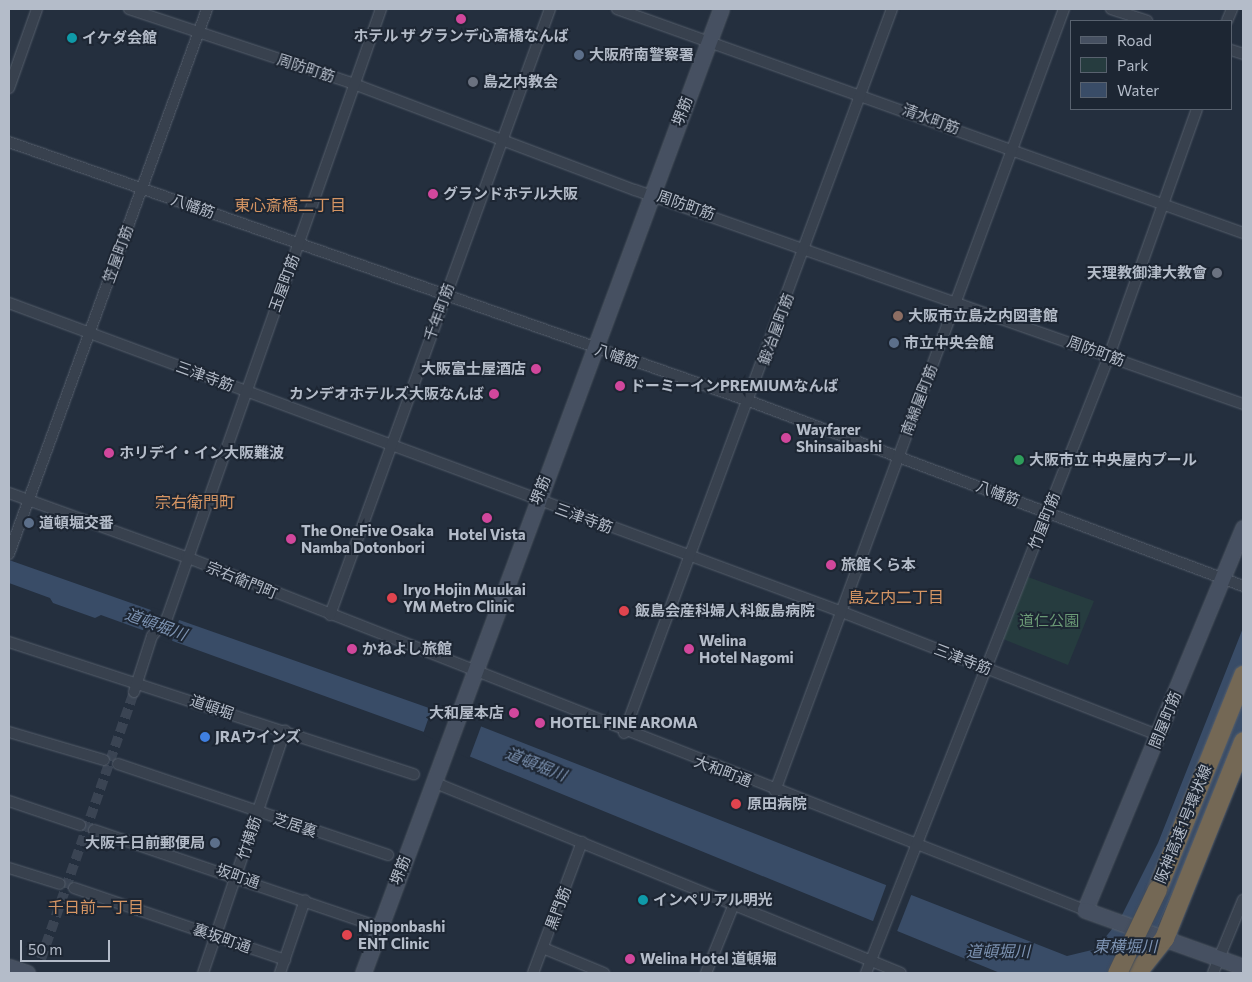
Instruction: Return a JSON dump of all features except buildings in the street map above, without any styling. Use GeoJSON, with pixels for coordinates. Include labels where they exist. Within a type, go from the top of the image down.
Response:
{"type":"FeatureCollection","features":[{"type":"Feature","properties":{"kind":"highway","name":"阪神高速1号環状線"},"geometry":{"type":"LineString","coordinates":[[1124,973],[1243,675]]}},
{"type":"Feature","properties":{"kind":"highway"},"geometry":{"type":"LineString","coordinates":[[1136,973],[1159,937],[1189,877],[1243,741]]}},
{"type":"Feature","properties":{"kind":"highway"},"geometry":{"type":"LineString","coordinates":[[1118,973],[1157,889]]}},
{"type":"Feature","properties":{"kind":"main road","name":"堺筋"},"geometry":{"type":"LineString","coordinates":[[363,973],[536,501],[720,9]]}},
{"type":"Feature","properties":{"kind":"main road","name":"問屋町筋"},"geometry":{"type":"LineString","coordinates":[[1085,910],[1243,528]]}},
{"type":"Feature","properties":{"kind":"main road"},"geometry":{"type":"LineString","coordinates":[[1085,910],[1220,957],[1243,967]]}},
{"type":"Feature","properties":{"kind":"main road"},"geometry":{"type":"LineString","coordinates":[[9,966],[27,973]]}},
{"type":"Feature","properties":{"kind":"street"},"geometry":{"type":"LineString","coordinates":[[9,88],[37,9]]}},
{"type":"Feature","properties":{"kind":"street","name":"周防町筋"},"geometry":{"type":"LineString","coordinates":[[129,9],[354,84],[503,140],[1243,404]]}},
{"type":"Feature","properties":{"kind":"street","name":"笠屋町筋"},"geometry":{"type":"LineString","coordinates":[[9,554],[207,9]]}},
{"type":"Feature","properties":{"kind":"street","name":"玉屋町筋"},"geometry":{"type":"LineString","coordinates":[[134,692],[144,660],[176,591],[186,557],[381,9]]}},
{"type":"Feature","properties":{"kind":"street","name":"千年町筋"},"geometry":{"type":"LineString","coordinates":[[330,615],[389,446],[550,9]]}},
{"type":"Feature","properties":{"kind":"street","name":"清水町筋"},"geometry":{"type":"LineString","coordinates":[[617,9],[1013,148],[1243,233]]}},
{"type":"Feature","properties":{"kind":"street","name":"鍛冶屋町筋"},"geometry":{"type":"LineString","coordinates":[[624,733],[806,248],[892,9]]}},
{"type":"Feature","properties":{"kind":"street","name":"南綿屋町筋"},"geometry":{"type":"LineString","coordinates":[[775,792],[1064,9]]}},
{"type":"Feature","properties":{"kind":"street"},"geometry":{"type":"LineString","coordinates":[[1111,9],[1144,20]]}},
{"type":"Feature","properties":{"kind":"street","name":"竹屋町筋"},"geometry":{"type":"LineString","coordinates":[[866,973],[1109,356],[1166,204],[1197,110]]}},
{"type":"Feature","properties":{"kind":"street","name":"八幡筋"},"geometry":{"type":"LineString","coordinates":[[9,142],[749,401],[898,455],[1243,586]]}},
{"type":"Feature","properties":{"kind":"street","name":"三津寺筋"},"geometry":{"type":"LineString","coordinates":[[9,303],[536,501],[842,612],[1158,736]]}},
{"type":"Feature","properties":{"kind":"street","name":"宗右衛門町"},"geometry":{"type":"LineString","coordinates":[[9,493],[186,557],[473,672]]}},
{"type":"Feature","properties":{"kind":"street","name":"道頓堀"},"geometry":{"type":"LineString","coordinates":[[9,642],[138,681],[414,774]]}},
{"type":"Feature","properties":{"kind":"street","name":"大和町通"},"geometry":{"type":"LineString","coordinates":[[473,672],[775,792],[1085,910]]}},
{"type":"Feature","properties":{"kind":"street","name":"竹横筋"},"geometry":{"type":"LineString","coordinates":[[203,973],[285,731]]}},
{"type":"Feature","properties":{"kind":"street"},"geometry":{"type":"LineString","coordinates":[[9,732],[104,760]]}},
{"type":"Feature","properties":{"kind":"street","name":"芝居裏"},"geometry":{"type":"LineString","coordinates":[[118,764],[258,813],[388,855]]}},
{"type":"Feature","properties":{"kind":"street"},"geometry":{"type":"LineString","coordinates":[[433,782],[901,973]]}},
{"type":"Feature","properties":{"kind":"street"},"geometry":{"type":"LineString","coordinates":[[9,800],[80,825]]}},
{"type":"Feature","properties":{"kind":"street","name":"坂町通"},"geometry":{"type":"LineString","coordinates":[[94,830],[237,875],[379,927]]}},
{"type":"Feature","properties":{"kind":"street","name":"黒門筋"},"geometry":{"type":"LineString","coordinates":[[533,973],[582,842]]}},
{"type":"Feature","properties":{"kind":"street"},"geometry":{"type":"LineString","coordinates":[[9,868],[60,884]]}},
{"type":"Feature","properties":{"kind":"street","name":"裏坂町通"},"geometry":{"type":"LineString","coordinates":[[74,888],[217,935],[285,960]]}},
{"type":"Feature","properties":{"kind":"street"},"geometry":{"type":"LineString","coordinates":[[280,973],[306,900]]}},
{"type":"Feature","properties":{"kind":"street"},"geometry":{"type":"LineString","coordinates":[[1213,973],[1243,900]]}},
{"type":"Feature","properties":{"kind":"street"},"geometry":{"type":"LineString","coordinates":[[706,973],[734,904]]}},
{"type":"Feature","properties":{"kind":"street"},"geometry":{"type":"LineString","coordinates":[[543,948],[604,973]]}},
{"type":"Feature","properties":{"kind":"green space","name":"道仁公園"},"geometry":{"type":"Polygon","coordinates":[[[1028,577],[1094,601],[1068,665],[1003,639],[1028,577]]]}},
{"type":"Feature","properties":{"kind":"water","name":"道頓堀川"},"geometry":{"type":"Polygon","coordinates":[[[9,560],[480,726],[1067,956],[1096,949],[1120,919],[1158,843],[1243,628],[1243,730],[1148,949],[1129,973],[1000,973],[471,757],[424,732],[101,615],[95,618],[53,603],[50,598],[9,583],[9,560]]]}},
{"type":"Feature","properties":{"kind":"pier"},"geometry":{"type":"Polygon","coordinates":[[[152,607],[180,617],[171,644],[142,633],[152,607]]]}},
{"type":"Feature","properties":{"kind":"pier"},"geometry":{"type":"Polygon","coordinates":[[[432,708],[482,724],[469,759],[423,734],[432,708]]]}},
{"type":"Feature","properties":{"kind":"pier"},"geometry":{"type":"Polygon","coordinates":[[[887,883],[912,893],[896,934],[872,924],[887,883]]]}},
{"type":"Feature","properties":{"kind":"tunnel"},"geometry":{"type":"LineString","coordinates":[[41,959],[134,692]]}},
{"type":"Feature","properties":{"kind":"place","name":"ホテル ザ グランデ心斎橋なんば"},"geometry":{"type":"Point","coordinates":[461,19]}},
{"type":"Feature","properties":{"kind":"place","name":"イケダ会館"},"geometry":{"type":"Point","coordinates":[72,38]}},
{"type":"Feature","properties":{"kind":"place","name":"大阪府南警察署"},"geometry":{"type":"Point","coordinates":[579,55]}},
{"type":"Feature","properties":{"kind":"place","name":"島之内教会"},"geometry":{"type":"Point","coordinates":[473,82]}},
{"type":"Feature","properties":{"kind":"place","name":"グランドホテル大阪"},"geometry":{"type":"Point","coordinates":[433,194]}},
{"type":"Feature","properties":{"kind":"place","name":"天理教御津大教會"},"geometry":{"type":"Point","coordinates":[1217,273]}},
{"type":"Feature","properties":{"kind":"place","name":"大阪市立島之内図書館"},"geometry":{"type":"Point","coordinates":[898,316]}},
{"type":"Feature","properties":{"kind":"place","name":"市立中央会館"},"geometry":{"type":"Point","coordinates":[894,343]}},
{"type":"Feature","properties":{"kind":"place","name":"大阪富士屋酒店"},"geometry":{"type":"Point","coordinates":[536,369]}},
{"type":"Feature","properties":{"kind":"place","name":"ドーミーインPREMIUMなんば"},"geometry":{"type":"Point","coordinates":[620,386]}},
{"type":"Feature","properties":{"kind":"place","name":"カンデオホテルズ大阪なんば"},"geometry":{"type":"Point","coordinates":[494,394]}},
{"type":"Feature","properties":{"kind":"place","name":"Wayfarer Shinsaibashi"},"geometry":{"type":"Point","coordinates":[786,438]}},
{"type":"Feature","properties":{"kind":"place","name":"ホリデイ・イン大阪難波"},"geometry":{"type":"Point","coordinates":[109,453]}},
{"type":"Feature","properties":{"kind":"place","name":"大阪市立 中央屋内プール"},"geometry":{"type":"Point","coordinates":[1019,460]}},
{"type":"Feature","properties":{"kind":"place","name":"Hotel Vista"},"geometry":{"type":"Point","coordinates":[487,518]}},
{"type":"Feature","properties":{"kind":"place","name":"道頓堀交番"},"geometry":{"type":"Point","coordinates":[29,523]}},
{"type":"Feature","properties":{"kind":"place","name":"The OneFive Osaka Namba Dotonbori"},"geometry":{"type":"Point","coordinates":[291,539]}},
{"type":"Feature","properties":{"kind":"place","name":"旅館くら本"},"geometry":{"type":"Point","coordinates":[831,565]}},
{"type":"Feature","properties":{"kind":"place","name":"Iryo Hojin Muukai YM Metro Clinic"},"geometry":{"type":"Point","coordinates":[392,598]}},
{"type":"Feature","properties":{"kind":"place","name":"飯島会産科婦人科飯島病院"},"geometry":{"type":"Point","coordinates":[624,611]}},
{"type":"Feature","properties":{"kind":"place","name":"かねよし旅館"},"geometry":{"type":"Point","coordinates":[352,649]}},
{"type":"Feature","properties":{"kind":"place","name":"Welina Hotel Nagomi"},"geometry":{"type":"Point","coordinates":[689,649]}},
{"type":"Feature","properties":{"kind":"place","name":"大和屋本店"},"geometry":{"type":"Point","coordinates":[514,713]}},
{"type":"Feature","properties":{"kind":"place","name":"HOTEL FINE AROMA"},"geometry":{"type":"Point","coordinates":[540,723]}},
{"type":"Feature","properties":{"kind":"place","name":"JRAウインズ"},"geometry":{"type":"Point","coordinates":[205,737]}},
{"type":"Feature","properties":{"kind":"place","name":"原田病院"},"geometry":{"type":"Point","coordinates":[736,804]}},
{"type":"Feature","properties":{"kind":"place","name":"大阪千日前郵便局"},"geometry":{"type":"Point","coordinates":[215,843]}},
{"type":"Feature","properties":{"kind":"place","name":"インペリアル明光"},"geometry":{"type":"Point","coordinates":[643,900]}},
{"type":"Feature","properties":{"kind":"place","name":"Nipponbashi ENT Clinic"},"geometry":{"type":"Point","coordinates":[347,935]}},
{"type":"Feature","properties":{"kind":"place","name":"Welina Hotel 道頓堀"},"geometry":{"type":"Point","coordinates":[630,959]}},
{"type":"Feature","properties":{"kind":"district","name":"東心斎橋二丁目"},"geometry":{"type":"Point","coordinates":[290,205]}},
{"type":"Feature","properties":{"kind":"district","name":"宗右衛門町"},"geometry":{"type":"Point","coordinates":[195,502]}},
{"type":"Feature","properties":{"kind":"district","name":"島之内二丁目"},"geometry":{"type":"Point","coordinates":[896,597]}},
{"type":"Feature","properties":{"kind":"district","name":"千日前一丁目"},"geometry":{"type":"Point","coordinates":[96,907]}},
{"type":"Feature","properties":{"kind":"water label","name":"東横堀川"},"geometry":{"type":"Point","coordinates":[1125,946]}}]}
